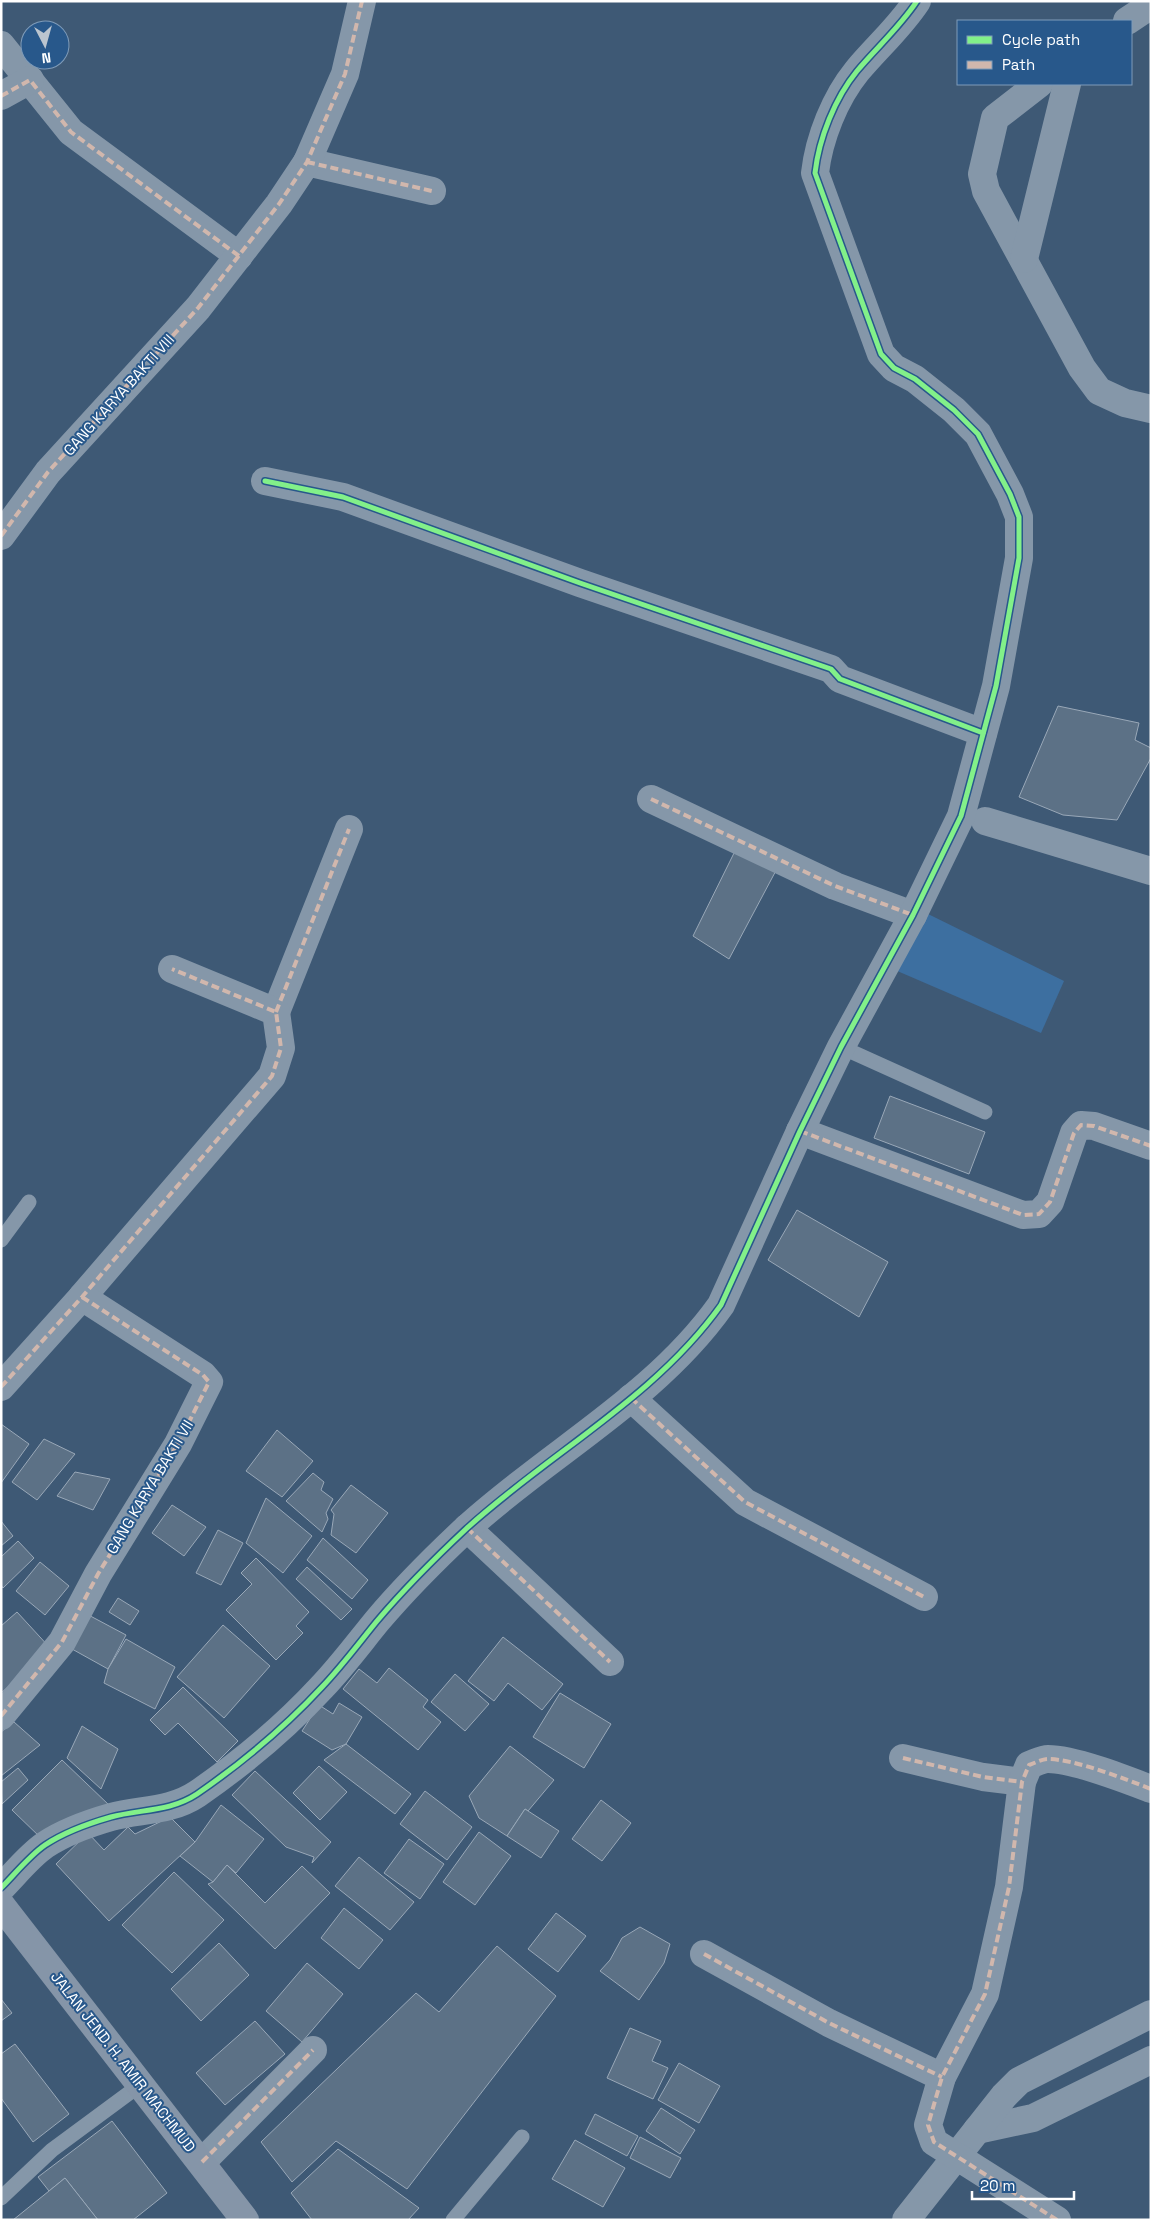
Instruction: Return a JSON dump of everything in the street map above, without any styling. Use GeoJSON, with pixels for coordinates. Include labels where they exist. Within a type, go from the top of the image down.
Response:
{"type":"FeatureCollection","features":[{"type":"Feature","properties":{"kind":"highway","name":"JALAN JEND. H. AMIR MACHMUD"},"geometry":{"type":"LineString","coordinates":[[1,1905],[140,2086],[202,2162],[244,2220]]}},
{"type":"Feature","properties":{"kind":"street","name":"GANG KARYA BAKTI VIII"},"geometry":{"type":"LineString","coordinates":[[1,536],[48,472],[198,308],[279,204],[307,162],[345,74],[362,1]]}},
{"type":"Feature","properties":{"kind":"street"},"geometry":{"type":"LineString","coordinates":[[1,1888],[45,1845],[112,1816],[156,1810],[179,1803],[194,1796],[236,1765],[278,1731],[321,1688],[414,1581],[467,1528],[631,1398],[703,1330],[721,1305],[800,1131],[841,1047],[913,915],[961,816],[996,686],[1019,558],[1019,517],[1010,494],[978,434],[954,410],[915,380],[894,368],[881,354],[815,173],[817,152],[839,100],[856,72],[905,20],[917,1]]}},
{"type":"Feature","properties":{"kind":"street"},"geometry":{"type":"LineString","coordinates":[[1129,20],[1151,5]]}},
{"type":"Feature","properties":{"kind":"street"},"geometry":{"type":"LineString","coordinates":[[1,45],[70,132],[239,256]]}},
{"type":"Feature","properties":{"kind":"street"},"geometry":{"type":"LineString","coordinates":[[1,96],[30,80]]}},
{"type":"Feature","properties":{"kind":"street"},"geometry":{"type":"LineString","coordinates":[[1038,85],[994,118],[982,174],[986,191],[1082,368],[1099,391],[1125,403],[1151,410]]}},
{"type":"Feature","properties":{"kind":"street"},"geometry":{"type":"LineString","coordinates":[[1024,259],[1067,85]]}},
{"type":"Feature","properties":{"kind":"street"},"geometry":{"type":"LineString","coordinates":[[307,162],[432,191]]}},
{"type":"Feature","properties":{"kind":"street"},"geometry":{"type":"LineString","coordinates":[[265,481],[343,497],[580,583],[706,624],[831,669],[840,679],[983,733]]}},
{"type":"Feature","properties":{"kind":"street"},"geometry":{"type":"LineString","coordinates":[[651,798],[835,886],[913,915]]}},
{"type":"Feature","properties":{"kind":"street"},"geometry":{"type":"LineString","coordinates":[[985,821],[1151,871]]}},
{"type":"Feature","properties":{"kind":"street"},"geometry":{"type":"LineString","coordinates":[[1,1387],[82,1297],[272,1076],[281,1048],[276,1012],[349,829]]}},
{"type":"Feature","properties":{"kind":"street"},"geometry":{"type":"LineString","coordinates":[[172,969],[276,1012]]}},
{"type":"Feature","properties":{"kind":"street"},"geometry":{"type":"LineString","coordinates":[[800,1131],[1023,1215],[1039,1214],[1050,1202],[1074,1133],[1081,1125],[1094,1126],[1151,1146]]}},
{"type":"Feature","properties":{"kind":"street","name":"GANG KARYA BAKTI VII"},"geometry":{"type":"LineString","coordinates":[[1,1716],[62,1642],[98,1574],[178,1444],[209,1382],[203,1375],[82,1297]]}},
{"type":"Feature","properties":{"kind":"street"},"geometry":{"type":"LineString","coordinates":[[631,1398],[745,1502],[924,1597]]}},
{"type":"Feature","properties":{"kind":"street"},"geometry":{"type":"LineString","coordinates":[[467,1528],[610,1662]]}},
{"type":"Feature","properties":{"kind":"street"},"geometry":{"type":"LineString","coordinates":[[902,1758],[983,1777],[1022,1782]]}},
{"type":"Feature","properties":{"kind":"street"},"geometry":{"type":"LineString","coordinates":[[1057,2220],[934,2142],[928,2125],[942,2077],[985,1994],[1009,1887],[1022,1795],[1022,1782],[1029,1766],[1047,1759],[1118,1776],[1151,1789]]}},
{"type":"Feature","properties":{"kind":"street"},"geometry":{"type":"LineString","coordinates":[[704,1954],[829,2023],[942,2077]]}},
{"type":"Feature","properties":{"kind":"street"},"geometry":{"type":"LineString","coordinates":[[906,2220],[1004,2096],[1019,2081],[1149,2019]]}},
{"type":"Feature","properties":{"kind":"street"},"geometry":{"type":"LineString","coordinates":[[202,2162],[314,2050]]}},
{"type":"Feature","properties":{"kind":"street"},"geometry":{"type":"LineString","coordinates":[[977,2130],[1033,2118],[1151,2060]]}},
{"type":"Feature","properties":{"kind":"lane"},"geometry":{"type":"LineString","coordinates":[[841,1047],[985,1112]]}},
{"type":"Feature","properties":{"kind":"lane"},"geometry":{"type":"LineString","coordinates":[[1,1240],[29,1202]]}},
{"type":"Feature","properties":{"kind":"lane"},"geometry":{"type":"LineString","coordinates":[[1,2198],[52,2150],[140,2086]]}},
{"type":"Feature","properties":{"kind":"lane"},"geometry":{"type":"LineString","coordinates":[[453,2220],[522,2137]]}},
{"type":"Feature","properties":{"kind":"shaded area"},"geometry":{"type":"Polygon","coordinates":[[[926,913],[1064,981],[1041,1033],[895,970],[926,913]]]}},
{"type":"Feature","properties":{"kind":"building"},"geometry":{"type":"Polygon","coordinates":[[[1058,706],[1139,723],[1135,740],[1151,748],[1151,758],[1117,820],[1063,815],[1019,797],[1058,706]]]}},
{"type":"Feature","properties":{"kind":"building"},"geometry":{"type":"Polygon","coordinates":[[[736,849],[780,863],[729,959],[693,936],[736,849]]]}},
{"type":"Feature","properties":{"kind":"building"},"geometry":{"type":"Polygon","coordinates":[[[890,1096],[985,1132],[969,1174],[874,1138],[890,1096]]]}},
{"type":"Feature","properties":{"kind":"building"},"geometry":{"type":"Polygon","coordinates":[[[797,1210],[888,1262],[859,1317],[768,1260],[797,1210]]]}},
{"type":"Feature","properties":{"kind":"building"},"geometry":{"type":"Polygon","coordinates":[[[1,1424],[29,1444],[1,1483],[1,1424]]]}},
{"type":"Feature","properties":{"kind":"building"},"geometry":{"type":"Polygon","coordinates":[[[277,1430],[313,1461],[282,1497],[246,1471],[277,1430]]]}},
{"type":"Feature","properties":{"kind":"building"},"geometry":{"type":"Polygon","coordinates":[[[44,1439],[75,1454],[37,1500],[12,1482],[44,1439]]]}},
{"type":"Feature","properties":{"kind":"building"},"geometry":{"type":"Polygon","coordinates":[[[75,1472],[110,1479],[93,1510],[57,1496],[75,1472]]]}},
{"type":"Feature","properties":{"kind":"building"},"geometry":{"type":"Polygon","coordinates":[[[313,1473],[324,1482],[321,1490],[333,1499],[326,1513],[328,1519],[322,1532],[286,1501],[313,1473]]]}},
{"type":"Feature","properties":{"kind":"building"},"geometry":{"type":"Polygon","coordinates":[[[351,1485],[388,1513],[356,1553],[331,1535],[334,1514],[331,1510],[351,1485]]]}},
{"type":"Feature","properties":{"kind":"building"},"geometry":{"type":"Polygon","coordinates":[[[266,1498],[312,1536],[283,1573],[246,1543],[266,1498]]]}},
{"type":"Feature","properties":{"kind":"building"},"geometry":{"type":"Polygon","coordinates":[[[172,1505],[206,1527],[184,1556],[152,1533],[172,1505]]]}},
{"type":"Feature","properties":{"kind":"building"},"geometry":{"type":"Polygon","coordinates":[[[1,1521],[13,1536],[1,1546],[1,1521]]]}},
{"type":"Feature","properties":{"kind":"building"},"geometry":{"type":"Polygon","coordinates":[[[218,1530],[243,1543],[221,1585],[196,1573],[218,1530]]]}},
{"type":"Feature","properties":{"kind":"building"},"geometry":{"type":"Polygon","coordinates":[[[323,1538],[368,1580],[352,1599],[307,1560],[323,1538]]]}},
{"type":"Feature","properties":{"kind":"building"},"geometry":{"type":"Polygon","coordinates":[[[18,1541],[34,1558],[3,1588],[1,1585],[1,1557],[18,1541]]]}},
{"type":"Feature","properties":{"kind":"building"},"geometry":{"type":"Polygon","coordinates":[[[256,1558],[309,1612],[296,1626],[303,1633],[276,1660],[226,1610],[252,1584],[241,1573],[256,1558]]]}},
{"type":"Feature","properties":{"kind":"building"},"geometry":{"type":"Polygon","coordinates":[[[40,1562],[69,1586],[45,1615],[16,1591],[40,1562]]]}},
{"type":"Feature","properties":{"kind":"building"},"geometry":{"type":"Polygon","coordinates":[[[307,1567],[352,1609],[341,1620],[296,1579],[307,1567]]]}},
{"type":"Feature","properties":{"kind":"building"},"geometry":{"type":"Polygon","coordinates":[[[118,1598],[139,1611],[130,1625],[109,1612],[118,1598]]]}},
{"type":"Feature","properties":{"kind":"building"},"geometry":{"type":"Polygon","coordinates":[[[81,1611],[126,1635],[108,1669],[63,1644],[81,1611]]]}},
{"type":"Feature","properties":{"kind":"building"},"geometry":{"type":"Polygon","coordinates":[[[17,1612],[51,1649],[1,1693],[1,1626],[17,1612]]]}},
{"type":"Feature","properties":{"kind":"building"},"geometry":{"type":"Polygon","coordinates":[[[223,1625],[270,1666],[224,1718],[177,1677],[223,1625]]]}},
{"type":"Feature","properties":{"kind":"building"},"geometry":{"type":"Polygon","coordinates":[[[503,1637],[563,1684],[542,1710],[508,1683],[494,1701],[468,1681],[503,1637]]]}},
{"type":"Feature","properties":{"kind":"building"},"geometry":{"type":"Polygon","coordinates":[[[126,1639],[175,1667],[155,1709],[104,1683],[108,1669],[126,1639]]]}},
{"type":"Feature","properties":{"kind":"building"},"geometry":{"type":"Polygon","coordinates":[[[389,1668],[428,1700],[423,1707],[441,1722],[418,1750],[343,1689],[359,1669],[377,1683],[389,1668]]]}},
{"type":"Feature","properties":{"kind":"building"},"geometry":{"type":"Polygon","coordinates":[[[455,1674],[489,1704],[465,1731],[431,1702],[455,1674]]]}},
{"type":"Feature","properties":{"kind":"building"},"geometry":{"type":"Polygon","coordinates":[[[183,1687],[238,1741],[217,1762],[178,1723],[165,1735],[150,1720],[183,1687]]]}},
{"type":"Feature","properties":{"kind":"building"},"geometry":{"type":"Polygon","coordinates":[[[560,1693],[611,1724],[584,1768],[533,1737],[560,1693]]]}},
{"type":"Feature","properties":{"kind":"building"},"geometry":{"type":"Polygon","coordinates":[[[339,1703],[362,1717],[346,1744],[332,1750],[302,1731],[319,1705],[333,1714],[339,1703]]]}},
{"type":"Feature","properties":{"kind":"building"},"geometry":{"type":"Polygon","coordinates":[[[14,1722],[40,1745],[1,1776],[1,1732],[14,1722]]]}},
{"type":"Feature","properties":{"kind":"building"},"geometry":{"type":"Polygon","coordinates":[[[82,1726],[118,1749],[101,1789],[67,1758],[82,1726]]]}},
{"type":"Feature","properties":{"kind":"building"},"geometry":{"type":"Polygon","coordinates":[[[346,1744],[411,1794],[395,1814],[324,1760],[346,1744]]]}},
{"type":"Feature","properties":{"kind":"building"},"geometry":{"type":"Polygon","coordinates":[[[510,1746],[554,1780],[528,1811],[525,1809],[507,1836],[479,1818],[469,1796],[510,1746]]]}},
{"type":"Feature","properties":{"kind":"building"},"geometry":{"type":"Polygon","coordinates":[[[62,1760],[109,1805],[42,1839],[12,1810],[62,1760]]]}},
{"type":"Feature","properties":{"kind":"building"},"geometry":{"type":"Polygon","coordinates":[[[319,1766],[347,1792],[320,1820],[293,1793],[319,1766]]]}},
{"type":"Feature","properties":{"kind":"building"},"geometry":{"type":"Polygon","coordinates":[[[18,1768],[28,1780],[2,1804],[1,1782],[18,1768]]]}},
{"type":"Feature","properties":{"kind":"building"},"geometry":{"type":"Polygon","coordinates":[[[255,1771],[331,1842],[312,1863],[314,1857],[286,1847],[232,1795],[255,1771]]]}},
{"type":"Feature","properties":{"kind":"building"},"geometry":{"type":"Polygon","coordinates":[[[425,1791],[472,1827],[447,1860],[400,1824],[425,1791]]]}},
{"type":"Feature","properties":{"kind":"building"},"geometry":{"type":"Polygon","coordinates":[[[601,1800],[631,1823],[602,1861],[572,1839],[601,1800]]]}},
{"type":"Feature","properties":{"kind":"building"},"geometry":{"type":"Polygon","coordinates":[[[221,1805],[264,1839],[236,1873],[227,1865],[213,1882],[180,1856],[195,1842],[221,1805]]]}},
{"type":"Feature","properties":{"kind":"building"},"geometry":{"type":"Polygon","coordinates":[[[525,1809],[559,1831],[541,1858],[507,1836],[525,1809]]]}},
{"type":"Feature","properties":{"kind":"building"},"geometry":{"type":"Polygon","coordinates":[[[170,1817],[195,1842],[109,1921],[56,1864],[88,1833],[104,1850],[128,1827],[135,1834],[170,1817]]]}},
{"type":"Feature","properties":{"kind":"building"},"geometry":{"type":"Polygon","coordinates":[[[479,1832],[511,1856],[475,1905],[443,1882],[479,1832]]]}},
{"type":"Feature","properties":{"kind":"building"},"geometry":{"type":"Polygon","coordinates":[[[409,1839],[444,1864],[420,1899],[384,1873],[409,1839]]]}},
{"type":"Feature","properties":{"kind":"building"},"geometry":{"type":"Polygon","coordinates":[[[359,1857],[414,1902],[390,1930],[335,1886],[359,1857]]]}},
{"type":"Feature","properties":{"kind":"building"},"geometry":{"type":"Polygon","coordinates":[[[227,1865],[265,1903],[302,1866],[330,1893],[275,1949],[208,1884],[213,1882],[227,1865]]]}},
{"type":"Feature","properties":{"kind":"building"},"geometry":{"type":"Polygon","coordinates":[[[174,1872],[224,1920],[172,1973],[122,1925],[174,1872]]]}},
{"type":"Feature","properties":{"kind":"building"},"geometry":{"type":"Polygon","coordinates":[[[344,1908],[383,1940],[359,1969],[321,1938],[344,1908]]]}},
{"type":"Feature","properties":{"kind":"building"},"geometry":{"type":"Polygon","coordinates":[[[556,1913],[586,1936],[558,1972],[528,1949],[556,1913]]]}},
{"type":"Feature","properties":{"kind":"building"},"geometry":{"type":"Polygon","coordinates":[[[640,1927],[670,1944],[664,1963],[639,2000],[600,1971],[610,1960],[622,1938],[640,1927]]]}},
{"type":"Feature","properties":{"kind":"building"},"geometry":{"type":"Polygon","coordinates":[[[219,1943],[249,1975],[201,2021],[171,1989],[219,1943]]]}},
{"type":"Feature","properties":{"kind":"building"},"geometry":{"type":"Polygon","coordinates":[[[497,1946],[556,1996],[407,2189],[336,2141],[292,2182],[261,2142],[416,1993],[439,2012],[497,1946]]]}},
{"type":"Feature","properties":{"kind":"building"},"geometry":{"type":"Polygon","coordinates":[[[307,1963],[343,1994],[302,2042],[266,2011],[307,1963]]]}},
{"type":"Feature","properties":{"kind":"building"},"geometry":{"type":"Polygon","coordinates":[[[1,1999],[12,2013],[1,2021],[1,1999]]]}},
{"type":"Feature","properties":{"kind":"building"},"geometry":{"type":"Polygon","coordinates":[[[255,2021],[285,2054],[225,2105],[196,2073],[255,2021]]]}},
{"type":"Feature","properties":{"kind":"building"},"geometry":{"type":"Polygon","coordinates":[[[630,2028],[661,2041],[652,2061],[668,2068],[653,2099],[607,2078],[630,2028]]]}},
{"type":"Feature","properties":{"kind":"building"},"geometry":{"type":"Polygon","coordinates":[[[15,2044],[69,2114],[33,2142],[1,2098],[1,2054],[15,2044]]]}},
{"type":"Feature","properties":{"kind":"building"},"geometry":{"type":"Polygon","coordinates":[[[679,2063],[720,2086],[699,2123],[658,2100],[679,2063]]]}},
{"type":"Feature","properties":{"kind":"building"},"geometry":{"type":"Polygon","coordinates":[[[661,2108],[695,2130],[680,2154],[646,2131],[661,2108]]]}},
{"type":"Feature","properties":{"kind":"building"},"geometry":{"type":"Polygon","coordinates":[[[595,2114],[638,2136],[627,2156],[585,2134],[595,2114]]]}},
{"type":"Feature","properties":{"kind":"building"},"geometry":{"type":"Polygon","coordinates":[[[112,2121],[167,2193],[133,2220],[98,2220],[65,2178],[49,2191],[38,2177],[112,2121]]]}},
{"type":"Feature","properties":{"kind":"building"},"geometry":{"type":"Polygon","coordinates":[[[640,2137],[681,2158],[670,2178],[630,2158],[640,2137]]]}},
{"type":"Feature","properties":{"kind":"building"},"geometry":{"type":"Polygon","coordinates":[[[575,2140],[625,2168],[603,2207],[552,2179],[575,2140]]]}},
{"type":"Feature","properties":{"kind":"building"},"geometry":{"type":"Polygon","coordinates":[[[338,2149],[419,2208],[408,2220],[312,2220],[291,2193],[338,2149]]]}},
{"type":"Feature","properties":{"kind":"building"},"geometry":{"type":"Polygon","coordinates":[[[65,2178],[98,2220],[13,2220],[49,2191],[65,2178]]]}},
{"type":"Feature","properties":{"kind":"marked path"},"geometry":{"type":"LineString","coordinates":[[1,536],[48,472],[198,308],[279,204],[307,162],[345,74],[362,1]]}},
{"type":"Feature","properties":{"kind":"marked path"},"geometry":{"type":"LineString","coordinates":[[1,96],[30,80],[71,132],[239,256]]}},
{"type":"Feature","properties":{"kind":"marked path"},"geometry":{"type":"LineString","coordinates":[[307,162],[432,191]]}},
{"type":"Feature","properties":{"kind":"marked path"},"geometry":{"type":"LineString","coordinates":[[651,799],[835,886],[913,915],[915,912]]}},
{"type":"Feature","properties":{"kind":"marked path"},"geometry":{"type":"LineString","coordinates":[[276,1012],[349,829]]}},
{"type":"Feature","properties":{"kind":"marked path"},"geometry":{"type":"LineString","coordinates":[[1,1387],[82,1297],[272,1076],[281,1048],[276,1012],[172,969]]}},
{"type":"Feature","properties":{"kind":"marked path"},"geometry":{"type":"LineString","coordinates":[[800,1131],[1023,1215],[1039,1214],[1050,1202],[1074,1133],[1081,1125],[1094,1126],[1151,1146]]}},
{"type":"Feature","properties":{"kind":"marked path"},"geometry":{"type":"LineString","coordinates":[[1,1716],[62,1642],[98,1574],[178,1444],[209,1382],[203,1375],[82,1297]]}},
{"type":"Feature","properties":{"kind":"marked path"},"geometry":{"type":"LineString","coordinates":[[631,1398],[745,1502],[924,1597]]}},
{"type":"Feature","properties":{"kind":"marked path"},"geometry":{"type":"LineString","coordinates":[[467,1528],[610,1662]]}},
{"type":"Feature","properties":{"kind":"marked path"},"geometry":{"type":"LineString","coordinates":[[903,1758],[983,1777],[1022,1782]]}},
{"type":"Feature","properties":{"kind":"marked path"},"geometry":{"type":"LineString","coordinates":[[1057,2220],[934,2142],[928,2125],[942,2077],[985,1994],[1009,1887],[1022,1782],[1029,1765],[1048,1759],[1071,1762],[1100,1770],[1151,1789]]}},
{"type":"Feature","properties":{"kind":"marked path"},"geometry":{"type":"LineString","coordinates":[[704,1954],[829,2023],[942,2077]]}},
{"type":"Feature","properties":{"kind":"marked path"},"geometry":{"type":"LineString","coordinates":[[202,2162],[313,2050]]}},
{"type":"Feature","properties":{"kind":"cycle path"},"geometry":{"type":"LineString","coordinates":[[1,1888],[33,1854],[60,1836],[111,1817],[166,1807],[187,1800],[247,1757],[308,1702],[398,1597],[466,1529],[498,1501],[633,1397],[665,1369],[721,1305],[800,1131],[841,1047],[913,915],[961,816],[996,686],[1019,558],[1019,517],[1010,494],[978,434],[954,410],[915,379],[894,368],[881,354],[815,173],[824,132],[842,93],[857,71],[896,28],[917,1]]}},
{"type":"Feature","properties":{"kind":"cycle path"},"geometry":{"type":"LineString","coordinates":[[265,481],[343,497],[580,583],[831,669],[840,679],[983,733]]}}]}
